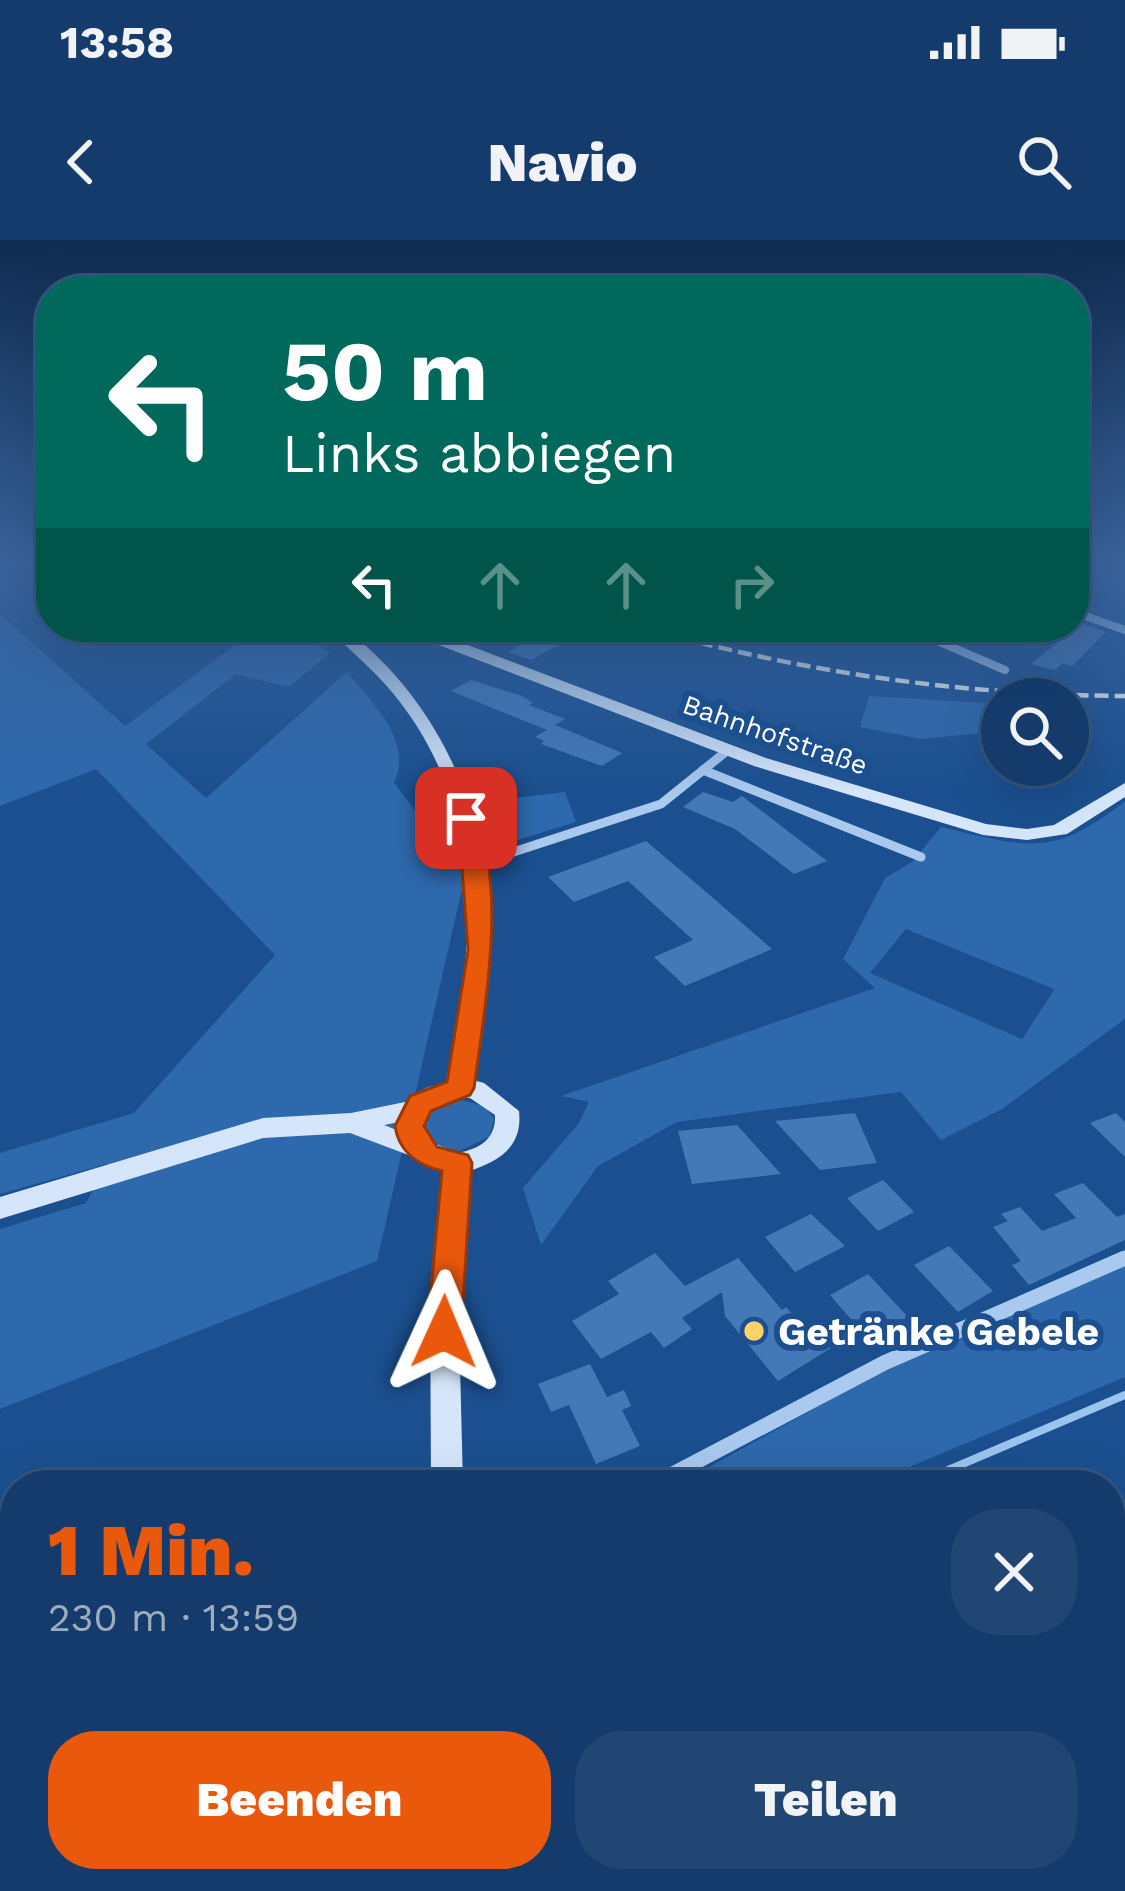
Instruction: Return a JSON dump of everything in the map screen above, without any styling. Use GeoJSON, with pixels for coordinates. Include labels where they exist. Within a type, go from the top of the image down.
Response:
{"type":"FeatureCollection","features":[{"type":"Feature","properties":{"kind":"main road"},"geometry":{"type":"LineString","coordinates":[[352,642],[414,708],[443,754],[473,841],[480,950],[460,1088]]}},
{"type":"Feature","properties":{"kind":"main road","name":"Bahnhofstraße"},"geometry":{"type":"LineString","coordinates":[[445,642],[728,750],[1010,835],[1060,833],[1125,788]]}},
{"type":"Feature","properties":{"kind":"main road"},"geometry":{"type":"LineString","coordinates":[[351,1123],[457,1163],[488,1154],[507,1134],[509,1123],[500,1101],[460,1088],[432,1095],[417,1109],[410,1126],[418,1148]]}},
{"type":"Feature","properties":{"kind":"main road"},"geometry":{"type":"LineString","coordinates":[[0,1208],[263,1128],[351,1123],[417,1109]]}},
{"type":"Feature","properties":{"kind":"main road"},"geometry":{"type":"LineString","coordinates":[[447,1470],[444,1285],[457,1163]]}},
{"type":"Feature","properties":{"kind":"street"},"geometry":{"type":"LineString","coordinates":[[940,642],[1004,670]]}},
{"type":"Feature","properties":{"kind":"street"},"geometry":{"type":"LineString","coordinates":[[504,855],[662,804],[728,750]]}},
{"type":"Feature","properties":{"kind":"street"},"geometry":{"type":"LineString","coordinates":[[703,770],[921,857]]}},
{"type":"Feature","properties":{"kind":"street"},"geometry":{"type":"LineString","coordinates":[[681,1470],[884,1363],[1125,1258]]}},
{"type":"Feature","properties":{"kind":"shaded area"},"geometry":{"type":"Polygon","coordinates":[[[0,639],[28,639],[125,726],[240,642],[314,642],[330,653],[289,687],[236,674],[146,744],[206,798],[347,672],[395,738],[399,767],[394,783],[465,876],[377,1261],[0,1409],[0,1229],[86,1203],[107,1164],[0,1194],[0,1153],[134,1113],[275,955],[96,769],[0,806],[0,639]]]}},
{"type":"Feature","properties":{"kind":"shaded area"},"geometry":{"type":"Polygon","coordinates":[[[869,696],[981,703],[981,733],[921,739],[860,727],[869,696]]]}},
{"type":"Feature","properties":{"kind":"shaded area"},"geometry":{"type":"Polygon","coordinates":[[[565,792],[576,822],[492,848],[482,802],[565,792]]]}},
{"type":"Feature","properties":{"kind":"shaded area"},"geometry":{"type":"Polygon","coordinates":[[[1125,801],[1125,1019],[1002,1109],[941,1140],[901,1092],[677,1122],[598,1166],[541,1245],[523,1188],[579,1123],[589,1102],[561,1096],[875,988],[843,959],[885,878],[912,862],[941,827],[996,840],[1038,843],[1057,840],[1100,820],[1125,801]],[[906,929],[870,973],[1022,1039],[1054,989],[906,929]]]}},
{"type":"Feature","properties":{"kind":"shaded area"},"geometry":{"type":"Polygon","coordinates":[[[457,1099],[485,1106],[494,1119],[489,1137],[459,1151],[437,1146],[425,1126],[432,1111],[457,1099]]]}},
{"type":"Feature","properties":{"kind":"shaded area"},"geometry":{"type":"Polygon","coordinates":[[[1125,1262],[1125,1377],[902,1470],[704,1470],[864,1381],[1125,1262]]]}},
{"type":"Feature","properties":{"kind":"building"},"geometry":{"type":"Polygon","coordinates":[[[1099,639],[1072,666],[1062,663],[1055,670],[1031,664],[1058,642],[1099,639]]]}},
{"type":"Feature","properties":{"kind":"building"},"geometry":{"type":"Polygon","coordinates":[[[517,642],[558,645],[531,660],[508,652],[522,644],[517,642]]]}},
{"type":"Feature","properties":{"kind":"building"},"geometry":{"type":"Polygon","coordinates":[[[471,680],[522,696],[533,703],[529,705],[565,719],[555,725],[622,753],[602,766],[541,744],[544,741],[535,737],[547,730],[451,691],[471,680]]]}},
{"type":"Feature","properties":{"kind":"building"},"geometry":{"type":"Polygon","coordinates":[[[703,792],[733,802],[742,796],[827,861],[794,874],[735,829],[683,807],[703,792]]]}},
{"type":"Feature","properties":{"kind":"building"},"geometry":{"type":"Polygon","coordinates":[[[646,841],[772,949],[685,986],[654,957],[693,940],[628,881],[574,902],[548,877],[646,841]]]}},
{"type":"Feature","properties":{"kind":"building"},"geometry":{"type":"Polygon","coordinates":[[[855,1113],[877,1163],[820,1170],[775,1121],[855,1113]]]}},
{"type":"Feature","properties":{"kind":"building"},"geometry":{"type":"Polygon","coordinates":[[[1116,1113],[1125,1122],[1125,1157],[1090,1123],[1116,1113]]]}},
{"type":"Feature","properties":{"kind":"building"},"geometry":{"type":"Polygon","coordinates":[[[737,1125],[781,1174],[692,1184],[678,1131],[737,1125]]]}},
{"type":"Feature","properties":{"kind":"building"},"geometry":{"type":"Polygon","coordinates":[[[883,1180],[914,1212],[878,1231],[847,1198],[883,1180]]]}},
{"type":"Feature","properties":{"kind":"building"},"geometry":{"type":"Polygon","coordinates":[[[1083,1183],[1117,1217],[1125,1214],[1125,1240],[1029,1285],[1012,1265],[1021,1261],[993,1227],[1008,1221],[1001,1214],[1020,1207],[1042,1231],[1076,1218],[1054,1194],[1083,1183]]]}},
{"type":"Feature","properties":{"kind":"building"},"geometry":{"type":"Polygon","coordinates":[[[811,1214],[845,1246],[795,1272],[765,1237],[811,1214]]]}},
{"type":"Feature","properties":{"kind":"building"},"geometry":{"type":"Polygon","coordinates":[[[949,1246],[993,1291],[958,1312],[914,1265],[949,1246]]]}},
{"type":"Feature","properties":{"kind":"building"},"geometry":{"type":"Polygon","coordinates":[[[655,1253],[685,1286],[738,1258],[782,1310],[786,1307],[806,1329],[812,1326],[831,1348],[778,1381],[725,1316],[722,1292],[682,1318],[692,1329],[664,1348],[651,1332],[601,1359],[572,1321],[619,1294],[608,1281],[655,1253]]]}},
{"type":"Feature","properties":{"kind":"building"},"geometry":{"type":"Polygon","coordinates":[[[868,1274],[908,1317],[868,1339],[830,1295],[868,1274]]]}},
{"type":"Feature","properties":{"kind":"building"},"geometry":{"type":"Polygon","coordinates":[[[590,1364],[607,1397],[624,1390],[631,1406],[622,1410],[640,1446],[596,1464],[569,1405],[551,1412],[538,1384],[590,1364]]]}},
{"type":"Feature","properties":{"kind":"waterway"},"geometry":{"type":"LineString","coordinates":[[948,1470],[1125,1395]]}},
{"type":"Feature","properties":{"kind":"railway"},"geometry":{"type":"LineString","coordinates":[[697,642],[820,668],[941,686],[1125,696]]}},
{"type":"Feature","properties":{"kind":"place","name":"Getränke Gebele"},"geometry":{"type":"Point","coordinates":[754,1331]}},
{"type":"Feature","properties":{"kind":"route"},"geometry":{"type":"LineString","coordinates":[[444,1332],[444,1285],[457,1163],[428,1156],[411,1137],[410,1126],[420,1104],[432,1095],[460,1088],[480,950],[473,841],[466,818]]}}]}
